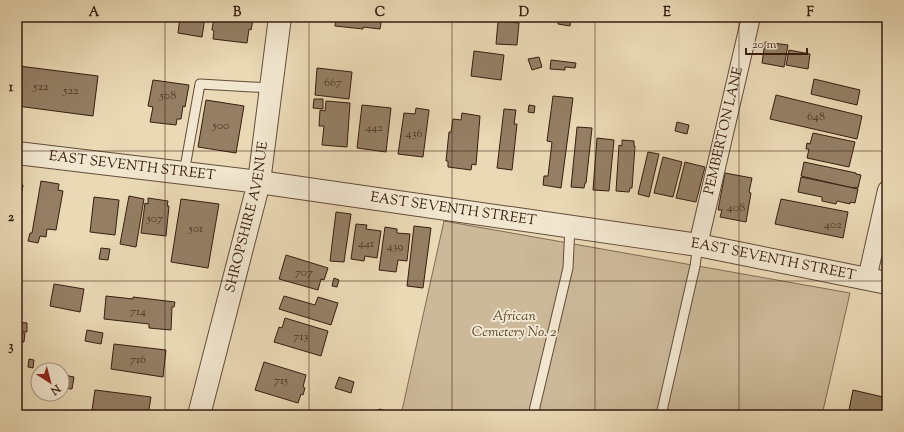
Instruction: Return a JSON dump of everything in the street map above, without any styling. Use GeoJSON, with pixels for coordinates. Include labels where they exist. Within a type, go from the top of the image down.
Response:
{"type":"FeatureCollection","features":[{"type":"Feature","properties":{"kind":"street","name":"SHROPSHIRE AVENUE"},"geometry":{"type":"LineString","coordinates":[[199,415],[259,182],[280,17]]}},
{"type":"Feature","properties":{"kind":"street","name":"PEMBERTON LANE"},"geometry":{"type":"LineString","coordinates":[[698,245],[751,17]]}},
{"type":"Feature","properties":{"kind":"street","name":"EAST SEVENTH STREET"},"geometry":{"type":"LineString","coordinates":[[17,153],[259,182],[698,245],[877,281]]}},
{"type":"Feature","properties":{"kind":"street"},"geometry":{"type":"LineString","coordinates":[[877,281],[887,190]]}},
{"type":"Feature","properties":{"kind":"lane"},"geometry":{"type":"LineString","coordinates":[[184,173],[200,84],[271,88]]}},
{"type":"Feature","properties":{"kind":"lane"},"geometry":{"type":"LineString","coordinates":[[533,415],[568,268],[570,226]]}},
{"type":"Feature","properties":{"kind":"lane"},"geometry":{"type":"LineString","coordinates":[[661,415],[695,266],[698,245]]}},
{"type":"Feature","properties":{"kind":"green space","name":"African Cemetery No. 2"},"geometry":{"type":"Polygon","coordinates":[[[444,221],[850,293],[822,415],[401,415],[444,221]]]}},
{"type":"Feature","properties":{"kind":"building"},"geometry":{"type":"Polygon","coordinates":[[[180,17],[205,17],[202,37],[178,33],[180,17]]]}},
{"type":"Feature","properties":{"kind":"building"},"geometry":{"type":"Polygon","coordinates":[[[214,17],[252,17],[251,20],[253,20],[251,30],[249,29],[247,43],[213,39],[214,31],[212,30],[214,17]]]}},
{"type":"Feature","properties":{"kind":"building"},"geometry":{"type":"Polygon","coordinates":[[[336,17],[382,17],[380,29],[363,27],[363,29],[335,26],[336,17]]]}},
{"type":"Feature","properties":{"kind":"building"},"geometry":{"type":"Polygon","coordinates":[[[559,17],[571,17],[570,26],[558,24],[559,17]]]}},
{"type":"Feature","properties":{"kind":"building"},"geometry":{"type":"Polygon","coordinates":[[[498,21],[519,23],[517,45],[496,44],[498,21]]]}},
{"type":"Feature","properties":{"kind":"building"},"geometry":{"type":"Polygon","coordinates":[[[765,42],[788,45],[784,67],[762,63],[765,42]]]}},
{"type":"Feature","properties":{"kind":"building"},"geometry":{"type":"Polygon","coordinates":[[[789,50],[810,54],[808,69],[786,65],[789,50]]]}},
{"type":"Feature","properties":{"kind":"building"},"geometry":{"type":"Polygon","coordinates":[[[474,51],[504,55],[501,80],[471,76],[474,51]]]}},
{"type":"Feature","properties":{"kind":"building"},"geometry":{"type":"Polygon","coordinates":[[[539,57],[542,67],[532,70],[528,59],[539,57]]]}},
{"type":"Feature","properties":{"kind":"building"},"geometry":{"type":"Polygon","coordinates":[[[551,60],[576,63],[575,68],[565,67],[565,70],[550,69],[551,60]]]}},
{"type":"Feature","properties":{"kind":"building"},"geometry":{"type":"Polygon","coordinates":[[[19,66],[98,76],[93,116],[17,106],[19,66]]]}},
{"type":"Feature","properties":{"kind":"building"},"geometry":{"type":"Polygon","coordinates":[[[317,68],[352,72],[349,99],[315,95],[317,68]]]}},
{"type":"Feature","properties":{"kind":"building"},"geometry":{"type":"Polygon","coordinates":[[[814,79],[860,90],[857,105],[811,94],[814,79]]]}},
{"type":"Feature","properties":{"kind":"building"},"geometry":{"type":"Polygon","coordinates":[[[153,80],[189,85],[185,107],[183,106],[181,119],[177,119],[176,125],[150,122],[153,107],[148,106],[153,80]]]}},
{"type":"Feature","properties":{"kind":"building"},"geometry":{"type":"Polygon","coordinates":[[[776,95],[862,116],[857,139],[770,119],[776,95]]]}},
{"type":"Feature","properties":{"kind":"building"},"geometry":{"type":"Polygon","coordinates":[[[553,96],[573,98],[561,188],[543,185],[544,176],[548,176],[552,142],[547,141],[553,96]]]}},
{"type":"Feature","properties":{"kind":"building"},"geometry":{"type":"Polygon","coordinates":[[[314,99],[323,99],[323,109],[313,108],[314,99]]]}},
{"type":"Feature","properties":{"kind":"building"},"geometry":{"type":"Polygon","coordinates":[[[206,100],[244,106],[236,153],[198,147],[206,100]]]}},
{"type":"Feature","properties":{"kind":"building"},"geometry":{"type":"Polygon","coordinates":[[[326,101],[350,103],[347,147],[322,145],[324,126],[319,126],[320,110],[325,111],[326,101]]]}},
{"type":"Feature","properties":{"kind":"building"},"geometry":{"type":"Polygon","coordinates":[[[362,105],[391,108],[386,152],[357,148],[362,105]]]}},
{"type":"Feature","properties":{"kind":"building"},"geometry":{"type":"Polygon","coordinates":[[[529,105],[535,106],[534,113],[528,112],[529,105]]]}},
{"type":"Feature","properties":{"kind":"building"},"geometry":{"type":"Polygon","coordinates":[[[416,108],[429,110],[423,157],[398,154],[404,113],[415,114],[416,108]]]}},
{"type":"Feature","properties":{"kind":"building"},"geometry":{"type":"Polygon","coordinates":[[[504,109],[516,110],[514,124],[517,124],[512,170],[497,168],[504,109]]]}},
{"type":"Feature","properties":{"kind":"building"},"geometry":{"type":"Polygon","coordinates":[[[462,113],[480,116],[476,165],[472,164],[471,170],[448,167],[448,161],[446,161],[449,132],[451,132],[453,119],[461,120],[462,113]]]}},
{"type":"Feature","properties":{"kind":"building"},"geometry":{"type":"Polygon","coordinates":[[[677,122],[689,125],[687,134],[675,131],[677,122]]]}},
{"type":"Feature","properties":{"kind":"building"},"geometry":{"type":"Polygon","coordinates":[[[577,127],[592,128],[586,183],[584,188],[571,187],[577,127]]]}},
{"type":"Feature","properties":{"kind":"building"},"geometry":{"type":"Polygon","coordinates":[[[813,133],[855,142],[849,167],[807,158],[809,149],[806,149],[807,143],[810,144],[813,133]]]}},
{"type":"Feature","properties":{"kind":"building"},"geometry":{"type":"Polygon","coordinates":[[[597,138],[614,140],[609,191],[593,190],[597,138]]]}},
{"type":"Feature","properties":{"kind":"building"},"geometry":{"type":"Polygon","coordinates":[[[622,140],[634,141],[635,146],[632,188],[630,188],[629,192],[616,191],[619,145],[622,146],[622,140]]]}},
{"type":"Feature","properties":{"kind":"building"},"geometry":{"type":"Polygon","coordinates":[[[648,152],[659,154],[649,197],[638,194],[648,152]]]}},
{"type":"Feature","properties":{"kind":"building"},"geometry":{"type":"Polygon","coordinates":[[[663,157],[682,162],[673,197],[654,193],[663,157]]]}},
{"type":"Feature","properties":{"kind":"building"},"geometry":{"type":"Polygon","coordinates":[[[685,162],[705,167],[696,202],[676,198],[685,162]]]}},
{"type":"Feature","properties":{"kind":"building"},"geometry":{"type":"Polygon","coordinates":[[[804,162],[861,175],[858,188],[801,176],[804,162]]]}},
{"type":"Feature","properties":{"kind":"building"},"geometry":{"type":"Polygon","coordinates":[[[725,173],[752,178],[746,222],[720,217],[722,210],[718,210],[725,173]]]}},
{"type":"Feature","properties":{"kind":"building"},"geometry":{"type":"Polygon","coordinates":[[[801,177],[858,189],[855,203],[850,202],[850,204],[837,201],[836,204],[822,201],[822,197],[798,192],[801,177]]]}},
{"type":"Feature","properties":{"kind":"building"},"geometry":{"type":"Polygon","coordinates":[[[41,181],[59,184],[58,190],[63,191],[56,230],[47,229],[46,237],[40,236],[38,243],[28,241],[30,233],[32,233],[41,181]]]}},
{"type":"Feature","properties":{"kind":"building"},"geometry":{"type":"Polygon","coordinates":[[[17,185],[23,185],[19,211],[22,211],[20,225],[17,225],[17,185]]]}},
{"type":"Feature","properties":{"kind":"building"},"geometry":{"type":"Polygon","coordinates":[[[129,196],[144,199],[136,247],[120,244],[129,196]]]}},
{"type":"Feature","properties":{"kind":"building"},"geometry":{"type":"Polygon","coordinates":[[[94,197],[119,200],[115,235],[90,232],[94,197]]]}},
{"type":"Feature","properties":{"kind":"building"},"geometry":{"type":"Polygon","coordinates":[[[148,198],[168,201],[167,206],[169,206],[166,236],[141,233],[145,203],[148,204],[148,198]]]}},
{"type":"Feature","properties":{"kind":"building"},"geometry":{"type":"Polygon","coordinates":[[[181,199],[219,204],[208,268],[171,262],[181,199]]]}},
{"type":"Feature","properties":{"kind":"building"},"geometry":{"type":"Polygon","coordinates":[[[781,199],[848,212],[843,238],[775,224],[781,199]]]}},
{"type":"Feature","properties":{"kind":"building"},"geometry":{"type":"Polygon","coordinates":[[[336,212],[351,214],[344,262],[330,261],[336,212]]]}},
{"type":"Feature","properties":{"kind":"building"},"geometry":{"type":"Polygon","coordinates":[[[356,224],[367,225],[366,229],[381,231],[377,258],[365,256],[364,261],[351,259],[356,224]]]}},
{"type":"Feature","properties":{"kind":"building"},"geometry":{"type":"Polygon","coordinates":[[[414,226],[431,228],[423,288],[407,286],[414,226]]]}},
{"type":"Feature","properties":{"kind":"building"},"geometry":{"type":"Polygon","coordinates":[[[385,227],[397,229],[397,233],[410,234],[407,261],[398,260],[396,272],[379,270],[385,227]]]}},
{"type":"Feature","properties":{"kind":"building"},"geometry":{"type":"Polygon","coordinates":[[[101,248],[110,249],[108,260],[99,259],[101,248]]]}},
{"type":"Feature","properties":{"kind":"building"},"geometry":{"type":"Polygon","coordinates":[[[286,255],[328,268],[324,280],[321,279],[318,290],[279,279],[286,255]]]}},
{"type":"Feature","properties":{"kind":"building"},"geometry":{"type":"Polygon","coordinates":[[[334,278],[339,280],[337,287],[332,286],[334,278]]]}},
{"type":"Feature","properties":{"kind":"building"},"geometry":{"type":"Polygon","coordinates":[[[54,284],[84,289],[80,312],[50,306],[54,284]]]}},
{"type":"Feature","properties":{"kind":"building"},"geometry":{"type":"Polygon","coordinates":[[[106,296],[133,299],[133,297],[175,302],[174,307],[172,307],[171,330],[149,328],[149,324],[104,319],[106,296]]]}},
{"type":"Feature","properties":{"kind":"building"},"geometry":{"type":"Polygon","coordinates":[[[284,296],[315,305],[318,297],[338,303],[331,325],[279,309],[284,296]]]}},
{"type":"Feature","properties":{"kind":"building"},"geometry":{"type":"Polygon","coordinates":[[[285,318],[328,331],[321,356],[274,342],[279,327],[282,328],[285,318]]]}},
{"type":"Feature","properties":{"kind":"building"},"geometry":{"type":"Polygon","coordinates":[[[17,322],[27,323],[27,332],[17,331],[17,322]]]}},
{"type":"Feature","properties":{"kind":"building"},"geometry":{"type":"Polygon","coordinates":[[[87,330],[103,333],[101,344],[85,341],[87,330]]]}},
{"type":"Feature","properties":{"kind":"building"},"geometry":{"type":"Polygon","coordinates":[[[17,333],[25,333],[24,342],[17,342],[17,333]]]}},
{"type":"Feature","properties":{"kind":"building"},"geometry":{"type":"Polygon","coordinates":[[[114,344],[166,350],[163,377],[111,369],[114,344]]]}},
{"type":"Feature","properties":{"kind":"building"},"geometry":{"type":"Polygon","coordinates":[[[29,359],[34,360],[34,362],[30,362],[30,367],[28,367],[29,359]]]}},
{"type":"Feature","properties":{"kind":"building"},"geometry":{"type":"Polygon","coordinates":[[[264,362],[306,375],[303,395],[301,394],[298,403],[255,390],[264,362]]]}},
{"type":"Feature","properties":{"kind":"building"},"geometry":{"type":"Polygon","coordinates":[[[70,376],[74,377],[72,389],[70,389],[70,376]]]}},
{"type":"Feature","properties":{"kind":"building"},"geometry":{"type":"Polygon","coordinates":[[[339,377],[354,382],[351,393],[335,388],[339,377]]]}},
{"type":"Feature","properties":{"kind":"building"},"geometry":{"type":"Polygon","coordinates":[[[95,390],[151,397],[148,415],[119,415],[120,413],[92,410],[95,390]]]}},
{"type":"Feature","properties":{"kind":"building"},"geometry":{"type":"Polygon","coordinates":[[[853,390],[887,398],[887,415],[848,415],[853,390]]]}},
{"type":"Feature","properties":{"kind":"building"},"geometry":{"type":"Polygon","coordinates":[[[379,409],[387,411],[386,415],[377,415],[379,409]]]}}]}
